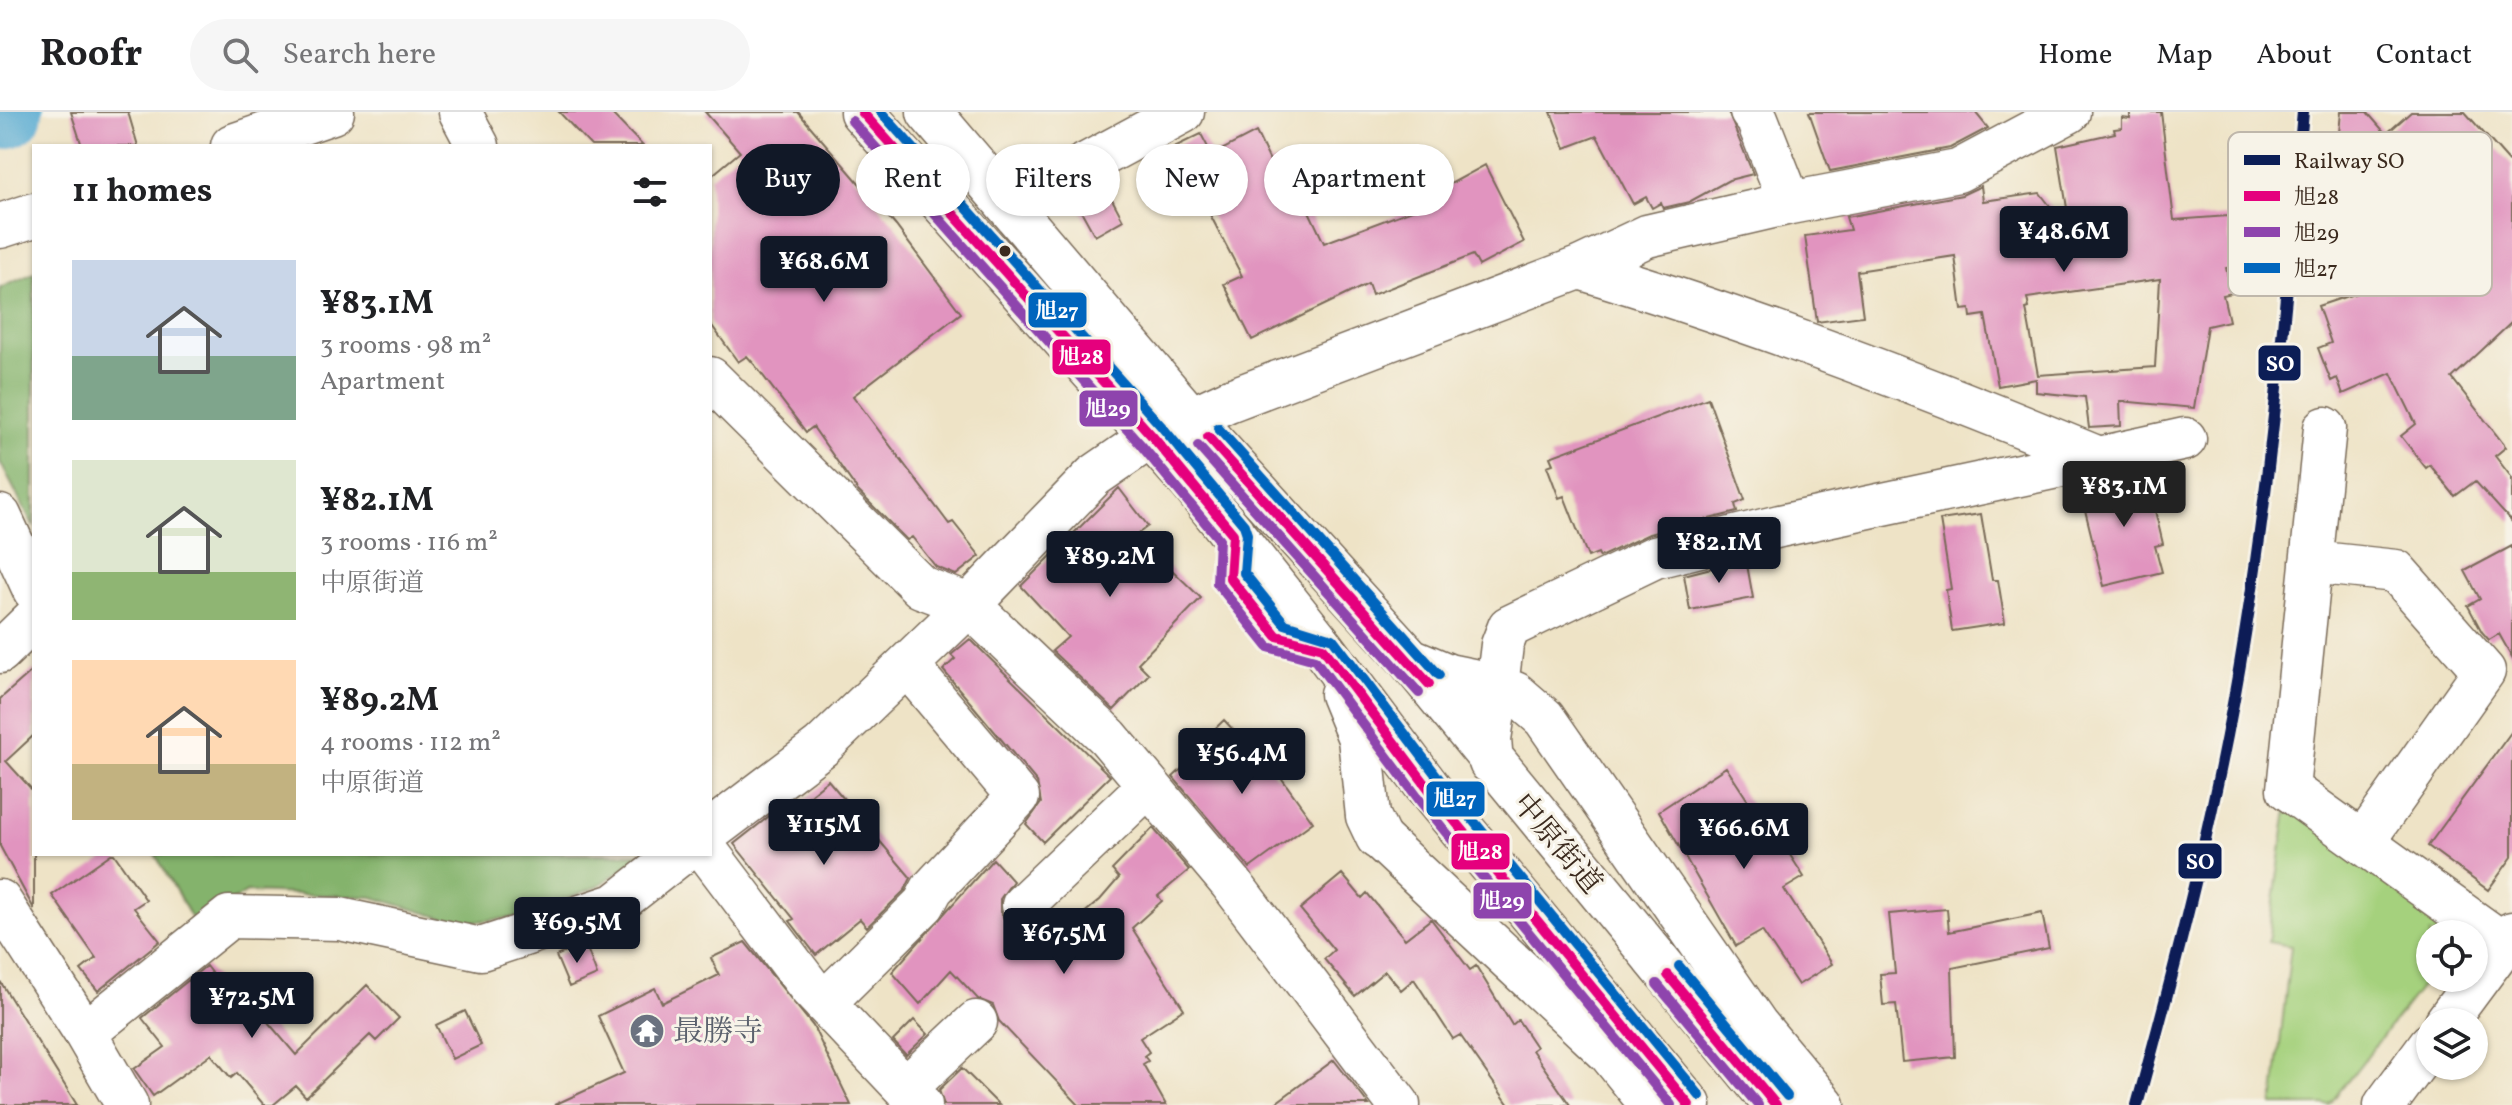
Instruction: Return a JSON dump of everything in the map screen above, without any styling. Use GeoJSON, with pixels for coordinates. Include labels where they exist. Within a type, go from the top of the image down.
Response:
{"type":"FeatureCollection","features":[{"type":"Feature","properties":{"kind":"main road"},"geometry":{"type":"LineString","coordinates":[[236,144],[276,121],[332,112]]}},
{"type":"Feature","properties":{"kind":"main road","name":"中原街道"},"geometry":{"type":"LineString","coordinates":[[862,112],[1171,427],[1410,660],[1776,1105]]}},
{"type":"Feature","properties":{"kind":"main road","name":"中原街道"},"geometry":{"type":"LineString","coordinates":[[929,112],[986,177]]}},
{"type":"Feature","properties":{"kind":"main road"},"geometry":{"type":"LineString","coordinates":[[0,226],[32,216]]}},
{"type":"Feature","properties":{"kind":"main road","name":"中原街道"},"geometry":{"type":"LineString","coordinates":[[1018,216],[1171,427],[1323,648],[1432,793],[1689,1105]]}},
{"type":"Feature","properties":{"kind":"main road"},"geometry":{"type":"LineString","coordinates":[[1323,648],[1360,738],[1368,816],[1378,837]]}},
{"type":"Feature","properties":{"kind":"main road"},"geometry":{"type":"LineString","coordinates":[[1410,660],[1448,676],[1497,686],[1489,739],[1491,762]]}},
{"type":"Feature","properties":{"kind":"main road"},"geometry":{"type":"LineString","coordinates":[[1378,837],[1379,814],[1390,801],[1418,790],[1432,793]]}},
{"type":"Feature","properties":{"kind":"street"},"geometry":{"type":"LineString","coordinates":[[460,112],[477,144]]}},
{"type":"Feature","properties":{"kind":"street"},"geometry":{"type":"LineString","coordinates":[[1120,146],[1183,112]]}},
{"type":"Feature","properties":{"kind":"street"},"geometry":{"type":"LineString","coordinates":[[1751,112],[1757,119],[1790,203]]}},
{"type":"Feature","properties":{"kind":"street"},"geometry":{"type":"LineString","coordinates":[[712,829],[821,747],[969,605],[1094,476],[1171,427],[1579,268],[1647,236],[1790,203],[1958,171],[2069,112]]}},
{"type":"Feature","properties":{"kind":"street"},"geometry":{"type":"LineString","coordinates":[[1579,268],[1657,291],[1926,386],[2099,458]]}},
{"type":"Feature","properties":{"kind":"street"},"geometry":{"type":"LineString","coordinates":[[712,380],[788,460],[921,587],[969,605],[1108,737],[1231,883],[1399,1105]]}},
{"type":"Feature","properties":{"kind":"street"},"geometry":{"type":"LineString","coordinates":[[2325,428],[2288,789],[2508,938],[2456,1008]]}},
{"type":"Feature","properties":{"kind":"street"},"geometry":{"type":"LineString","coordinates":[[1824,1105],[1757,1025],[1544,718],[1515,693],[1497,686],[1502,645],[1509,627],[1655,557],[1780,526],[2185,439]]}},
{"type":"Feature","properties":{"kind":"street"},"geometry":{"type":"LineString","coordinates":[[0,516],[32,586]]}},
{"type":"Feature","properties":{"kind":"street"},"geometry":{"type":"LineString","coordinates":[[2311,562],[2396,571],[2484,671],[2363,842]]}},
{"type":"Feature","properties":{"kind":"street"},"geometry":{"type":"LineString","coordinates":[[0,652],[32,621]]}},
{"type":"Feature","properties":{"kind":"street"},"geometry":{"type":"LineString","coordinates":[[824,1003],[924,904],[932,889],[1018,797],[907,665]]}},
{"type":"Feature","properties":{"kind":"street"},"geometry":{"type":"LineString","coordinates":[[1023,905],[1148,786]]}},
{"type":"Feature","properties":{"kind":"street"},"geometry":{"type":"LineString","coordinates":[[1378,837],[1610,1054],[1651,1105]]}},
{"type":"Feature","properties":{"kind":"street"},"geometry":{"type":"LineString","coordinates":[[85,1033],[229,917],[340,919],[481,949],[615,905],[677,856]]}},
{"type":"Feature","properties":{"kind":"street"},"geometry":{"type":"LineString","coordinates":[[711,856],[824,1003],[913,1096],[976,1022]]}},
{"type":"Feature","properties":{"kind":"street"},"geometry":{"type":"LineString","coordinates":[[0,901],[127,1105]]}},
{"type":"Feature","properties":{"kind":"street"},"geometry":{"type":"LineString","coordinates":[[2385,1105],[2416,1063]]}},
{"type":"Feature","properties":{"kind":"green space"},"geometry":{"type":"Polygon","coordinates":[[[32,274],[32,523],[0,462],[0,288],[32,274]]]}},
{"type":"Feature","properties":{"kind":"green space"},"geometry":{"type":"Polygon","coordinates":[[[2288,802],[2438,920],[2416,920],[2417,992],[2329,1105],[2273,1105],[2291,946],[2268,942],[2288,802]]]}},
{"type":"Feature","properties":{"kind":"green space"},"geometry":{"type":"Polygon","coordinates":[[[156,856],[643,856],[596,887],[519,917],[460,923],[372,897],[247,892],[195,924],[156,856]]]}},
{"type":"Feature","properties":{"kind":"building"},"geometry":{"type":"Polygon","coordinates":[[[71,112],[128,112],[137,144],[81,144],[71,112]]]}},
{"type":"Feature","properties":{"kind":"building"},"geometry":{"type":"Polygon","coordinates":[[[559,112],[610,112],[641,144],[589,144],[559,112]]]}},
{"type":"Feature","properties":{"kind":"building"},"geometry":{"type":"Polygon","coordinates":[[[705,112],[798,112],[826,144],[736,144],[736,147],[705,112]]]}},
{"type":"Feature","properties":{"kind":"building"},"geometry":{"type":"Polygon","coordinates":[[[1551,112],[1728,112],[1753,174],[1729,180],[1689,202],[1663,208],[1661,203],[1652,208],[1646,197],[1633,204],[1597,136],[1565,148],[1551,112]]]}},
{"type":"Feature","properties":{"kind":"building"},"geometry":{"type":"Polygon","coordinates":[[[1809,112],[1975,112],[1988,128],[1950,148],[1830,171],[1809,112]]]}},
{"type":"Feature","properties":{"kind":"building"},"geometry":{"type":"Polygon","coordinates":[[[2130,112],[2161,112],[2174,220],[2228,216],[2228,294],[2223,295],[2229,321],[2207,326],[2194,408],[2120,401],[2121,426],[2089,428],[2085,397],[2036,392],[2036,379],[1998,386],[1985,315],[1971,317],[1970,309],[1962,310],[1955,256],[1857,271],[1863,316],[1817,322],[1805,236],[1850,230],[1846,217],[1962,195],[1981,186],[1983,201],[2040,193],[2071,233],[2057,146],[2115,133],[2114,129],[2122,128],[2122,118],[2130,119],[2130,112]],[[2160,279],[2027,298],[2029,308],[2026,309],[2038,375],[2155,367],[2160,279]]]}},
{"type":"Feature","properties":{"kind":"building"},"geometry":{"type":"Polygon","coordinates":[[[2341,112],[2367,112],[2384,132],[2339,132],[2341,112]]]}},
{"type":"Feature","properties":{"kind":"building"},"geometry":{"type":"Polygon","coordinates":[[[2411,112],[2465,112],[2483,132],[2388,132],[2411,112]]]}},
{"type":"Feature","properties":{"kind":"building"},"geometry":{"type":"Polygon","coordinates":[[[1256,132],[1264,149],[1264,216],[1311,216],[1324,243],[1396,216],[1454,216],[1454,182],[1485,165],[1524,242],[1479,266],[1473,255],[1372,295],[1368,284],[1252,340],[1224,284],[1242,276],[1211,216],[1248,216],[1248,144],[1233,144],[1256,132]]]}},
{"type":"Feature","properties":{"kind":"building"},"geometry":{"type":"Polygon","coordinates":[[[1201,134],[1206,144],[1180,144],[1201,134]]]}},
{"type":"Feature","properties":{"kind":"building"},"geometry":{"type":"Polygon","coordinates":[[[2492,142],[2512,165],[2512,322],[2452,378],[2506,447],[2495,456],[2512,478],[2512,522],[2475,481],[2455,496],[2430,465],[2426,468],[2401,436],[2416,424],[2391,373],[2343,394],[2337,378],[2331,381],[2318,348],[2331,343],[2318,306],[2348,296],[2492,296],[2492,142]]]}},
{"type":"Feature","properties":{"kind":"building"},"geometry":{"type":"Polygon","coordinates":[[[736,155],[736,216],[840,216],[840,161],[856,179],[856,216],[887,216],[961,313],[853,396],[949,524],[953,522],[980,556],[956,575],[936,567],[912,537],[907,540],[858,491],[813,427],[806,432],[747,356],[738,362],[712,326],[712,175],[736,155]]]}},
{"type":"Feature","properties":{"kind":"building"},"geometry":{"type":"Polygon","coordinates":[[[1120,214],[1123,220],[1095,236],[1084,216],[1120,214]]]}},
{"type":"Feature","properties":{"kind":"building"},"geometry":{"type":"Polygon","coordinates":[[[1708,398],[1745,500],[1735,504],[1737,512],[1649,534],[1600,557],[1598,553],[1588,557],[1564,496],[1559,498],[1547,466],[1553,464],[1550,457],[1708,398]]]}},
{"type":"Feature","properties":{"kind":"building"},"geometry":{"type":"Polygon","coordinates":[[[2146,473],[2163,544],[2155,546],[2162,572],[2104,586],[2084,506],[2093,504],[2089,487],[2146,473]]]}},
{"type":"Feature","properties":{"kind":"building"},"geometry":{"type":"Polygon","coordinates":[[[1119,488],[1148,526],[1136,535],[1201,598],[1138,663],[1149,674],[1114,710],[1052,651],[1068,637],[1021,586],[1119,488]]]}},
{"type":"Feature","properties":{"kind":"building"},"geometry":{"type":"Polygon","coordinates":[[[1981,514],[1992,580],[1998,580],[2005,623],[1952,631],[1946,590],[1951,589],[1940,520],[1981,514]]]}},
{"type":"Feature","properties":{"kind":"building"},"geometry":{"type":"Polygon","coordinates":[[[2512,546],[2512,657],[2499,634],[2489,640],[2482,632],[2468,606],[2480,599],[2465,571],[2512,546]]]}},
{"type":"Feature","properties":{"kind":"building"},"geometry":{"type":"Polygon","coordinates":[[[1746,559],[1753,598],[1690,610],[1684,575],[1746,559]]]}},
{"type":"Feature","properties":{"kind":"building"},"geometry":{"type":"Polygon","coordinates":[[[970,639],[1110,776],[1043,842],[1026,824],[1041,803],[1037,782],[943,670],[955,659],[951,655],[970,639]]]}},
{"type":"Feature","properties":{"kind":"building"},"geometry":{"type":"Polygon","coordinates":[[[32,671],[32,737],[6,761],[32,790],[34,909],[0,846],[0,699],[32,671]]]}},
{"type":"Feature","properties":{"kind":"building"},"geometry":{"type":"Polygon","coordinates":[[[1224,720],[1278,778],[1280,776],[1313,822],[1250,868],[1173,777],[1202,750],[1198,745],[1224,720]]]}},
{"type":"Feature","properties":{"kind":"building"},"geometry":{"type":"Polygon","coordinates":[[[2512,731],[2512,857],[2488,890],[2428,846],[2512,731]]]}},
{"type":"Feature","properties":{"kind":"building"},"geometry":{"type":"Polygon","coordinates":[[[1726,767],[1778,847],[1783,844],[1804,877],[1784,889],[1832,964],[1798,985],[1762,931],[1736,946],[1659,811],[1726,767]]]}},
{"type":"Feature","properties":{"kind":"building"},"geometry":{"type":"Polygon","coordinates":[[[828,780],[911,878],[905,890],[867,927],[860,919],[816,955],[790,921],[794,919],[734,844],[777,810],[783,817],[828,780]]]}},
{"type":"Feature","properties":{"kind":"building"},"geometry":{"type":"Polygon","coordinates":[[[1153,828],[1189,870],[1158,896],[1162,901],[1132,928],[1184,1009],[1140,1038],[1149,1052],[1144,1056],[1148,1061],[1143,1064],[1166,1105],[1079,1105],[999,1021],[993,1005],[978,999],[951,970],[920,1004],[892,972],[993,859],[1013,881],[1000,899],[1000,910],[1005,921],[1016,928],[1028,928],[1046,916],[1058,929],[1071,913],[1077,919],[1100,900],[1119,878],[1112,870],[1153,828]]]}},
{"type":"Feature","properties":{"kind":"building"},"geometry":{"type":"Polygon","coordinates":[[[108,856],[115,856],[146,900],[134,908],[160,941],[98,991],[81,970],[96,958],[52,895],[108,856]]]}},
{"type":"Feature","properties":{"kind":"building"},"geometry":{"type":"Polygon","coordinates":[[[1342,874],[1362,898],[1367,893],[1405,939],[1431,919],[1470,970],[1476,966],[1512,1025],[1518,1020],[1536,1047],[1532,1050],[1570,1105],[1509,1105],[1460,1035],[1453,1039],[1414,979],[1401,990],[1385,971],[1355,996],[1324,959],[1334,950],[1300,909],[1342,874]]]}},
{"type":"Feature","properties":{"kind":"building"},"geometry":{"type":"Polygon","coordinates":[[[1947,909],[1949,932],[2042,913],[2049,948],[1952,968],[1955,1057],[1902,1062],[1896,1004],[1883,1005],[1880,974],[1895,973],[1889,914],[1947,909]]]}},
{"type":"Feature","properties":{"kind":"building"},"geometry":{"type":"Polygon","coordinates":[[[745,942],[813,1026],[851,1105],[554,1105],[624,1073],[598,1016],[655,988],[662,1003],[719,975],[711,958],[745,942]]]}},
{"type":"Feature","properties":{"kind":"building"},"geometry":{"type":"Polygon","coordinates":[[[585,943],[597,975],[569,987],[556,956],[585,943]]]}},
{"type":"Feature","properties":{"kind":"building"},"geometry":{"type":"Polygon","coordinates":[[[206,966],[245,1017],[256,1008],[296,1055],[367,985],[399,1018],[376,1041],[370,1035],[306,1097],[296,1086],[273,1105],[264,1105],[237,1073],[231,1078],[211,1054],[153,1096],[134,1069],[165,1047],[142,1018],[206,966]]]}},
{"type":"Feature","properties":{"kind":"building"},"geometry":{"type":"Polygon","coordinates":[[[0,981],[77,1105],[0,1105],[0,981]]]}},
{"type":"Feature","properties":{"kind":"building"},"geometry":{"type":"Polygon","coordinates":[[[465,1011],[481,1045],[452,1059],[436,1025],[465,1011]]]}},
{"type":"Feature","properties":{"kind":"building"},"geometry":{"type":"Polygon","coordinates":[[[914,1020],[928,1034],[906,1055],[893,1041],[914,1020]]]}},
{"type":"Feature","properties":{"kind":"building"},"geometry":{"type":"Polygon","coordinates":[[[1334,1060],[1369,1105],[1273,1105],[1334,1060]]]}},
{"type":"Feature","properties":{"kind":"building"},"geometry":{"type":"Polygon","coordinates":[[[962,1068],[999,1105],[944,1105],[939,1090],[962,1068]]]}},
{"type":"Feature","properties":{"kind":"waterway"},"geometry":{"type":"LineString","coordinates":[[0,114],[7,112]]}},
{"type":"Feature","properties":{"kind":"rail line","name":"SO"},"geometry":{"type":"LineString","coordinates":[[2301,132],[2303,112]]}},
{"type":"Feature","properties":{"kind":"rail line","name":"SO"},"geometry":{"type":"LineString","coordinates":[[2137,1105],[2198,871],[2235,694],[2255,569],[2286,296]]}},
{"type":"Feature","properties":{"kind":"transit line","name":"旭28"},"geometry":{"type":"LineString","coordinates":[[862,112],[1152,436],[1233,534],[1230,578],[1277,636],[1323,648],[1432,793],[1689,1105]]}},
{"type":"Feature","properties":{"kind":"transit line","name":"旭27"},"geometry":{"type":"LineString","coordinates":[[881,112],[1162,427],[1244,525],[1247,534],[1244,573],[1285,624],[1333,639],[1443,784],[1700,1096]]}},
{"type":"Feature","properties":{"kind":"transit line","name":"旭29"},"geometry":{"type":"LineString","coordinates":[[852,121],[1141,445],[1219,539],[1217,583],[1268,647],[1315,660],[1421,802],[1671,1105]]}},
{"type":"Feature","properties":{"kind":"transit line","name":"旭27"},"geometry":{"type":"LineString","coordinates":[[1218,428],[1439,675]]}},
{"type":"Feature","properties":{"kind":"transit line","name":"旭28"},"geometry":{"type":"LineString","coordinates":[[1208,437],[1429,684]]}},
{"type":"Feature","properties":{"kind":"transit line","name":"旭29"},"geometry":{"type":"LineString","coordinates":[[1198,446],[1419,693]]}},
{"type":"Feature","properties":{"kind":"transit line","name":"旭27"},"geometry":{"type":"LineString","coordinates":[[1679,966],[1787,1096]]}},
{"type":"Feature","properties":{"kind":"transit line","name":"旭28"},"geometry":{"type":"LineString","coordinates":[[1668,975],[1776,1105]]}},
{"type":"Feature","properties":{"kind":"transit line","name":"旭29"},"geometry":{"type":"LineString","coordinates":[[1657,984],[1758,1105]]}},
{"type":"Feature","properties":{"kind":"place","name":"最勝寺"},"geometry":{"type":"Point","coordinates":[647,1031]}}]}
